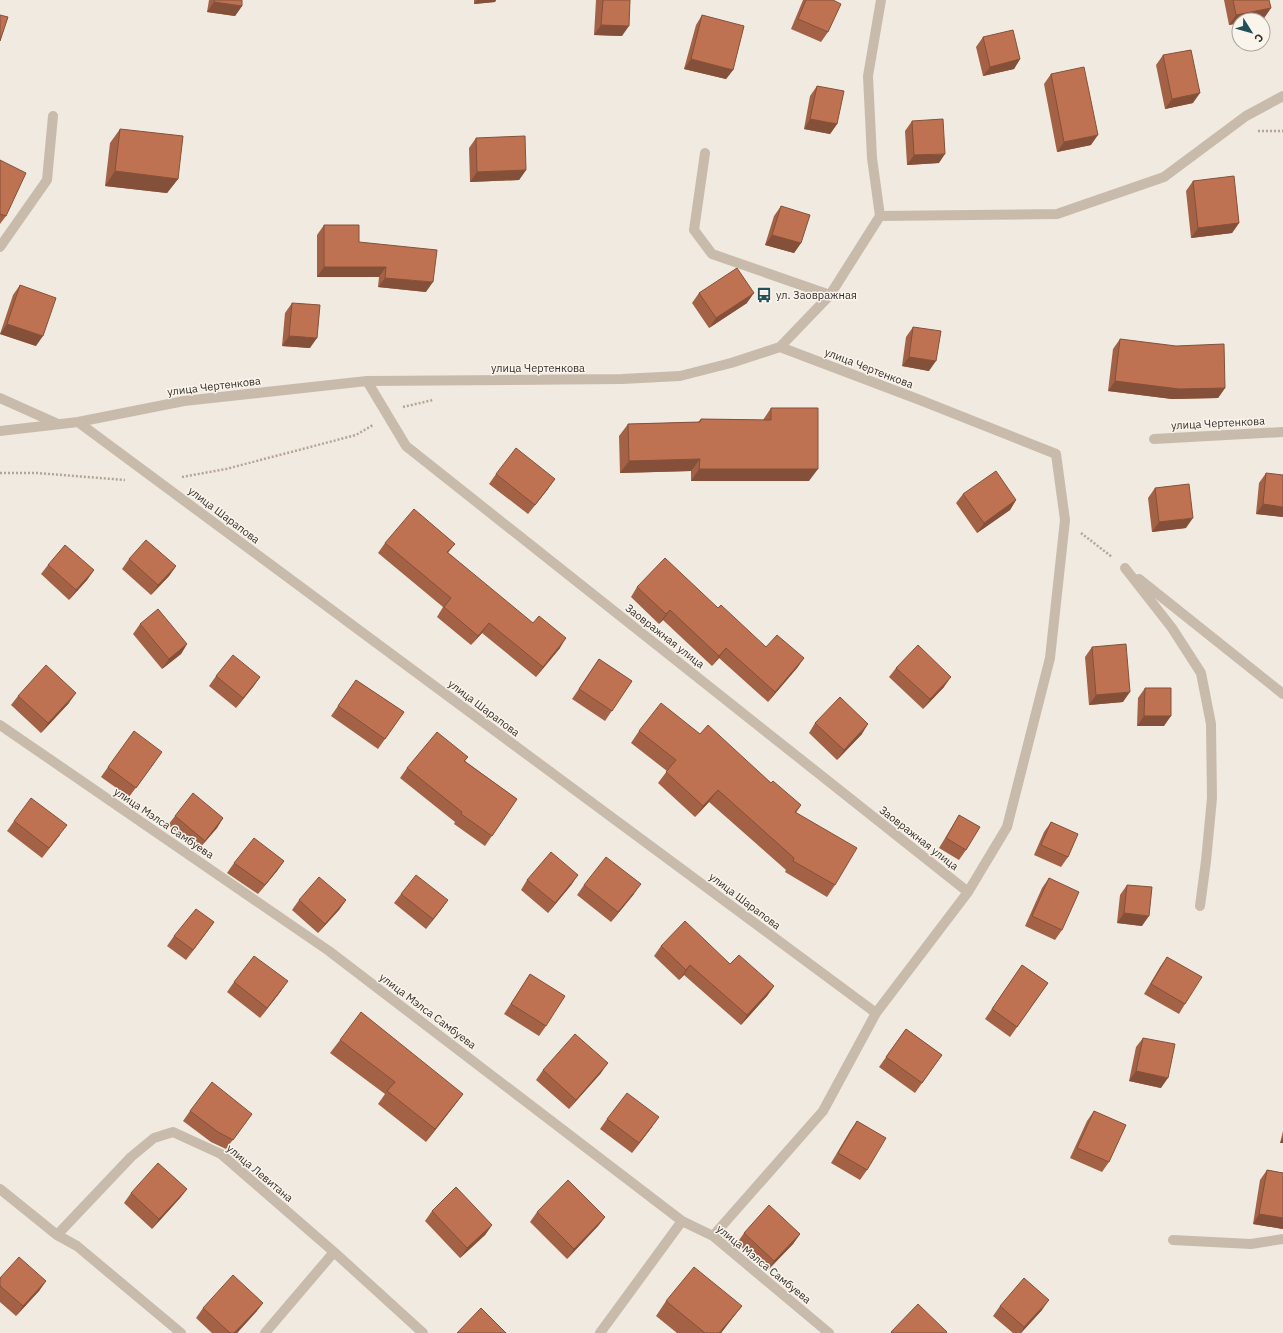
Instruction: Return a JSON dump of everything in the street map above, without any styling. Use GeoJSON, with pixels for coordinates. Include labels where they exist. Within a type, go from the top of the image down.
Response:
{"type":"FeatureCollection","features":[{"type":"Feature","properties":{"kind":"street"},"geometry":{"type":"LineString","coordinates":[[780,347],[830,295],[880,216],[872,158],[868,76],[881,0]]}},
{"type":"Feature","properties":{"kind":"street"},"geometry":{"type":"LineString","coordinates":[[880,216],[1057,214],[1164,177],[1246,116],[1283,96]]}},
{"type":"Feature","properties":{"kind":"street"},"geometry":{"type":"LineString","coordinates":[[0,246],[47,180],[53,116]]}},
{"type":"Feature","properties":{"kind":"street"},"geometry":{"type":"LineString","coordinates":[[705,153],[694,230],[712,254],[830,295]]}},
{"type":"Feature","properties":{"kind":"street","name":"улица Чертенкова"},"geometry":{"type":"LineString","coordinates":[[0,431],[78,422],[184,401],[367,382],[622,379],[680,376],[731,363],[780,347],[1056,454],[1065,520]]}},
{"type":"Feature","properties":{"kind":"street","name":"Заовражная улица"},"geometry":{"type":"LineString","coordinates":[[367,382],[406,446],[968,892]]}},
{"type":"Feature","properties":{"kind":"street"},"geometry":{"type":"LineString","coordinates":[[0,398],[58,424]]}},
{"type":"Feature","properties":{"kind":"street","name":"улица Шарапова"},"geometry":{"type":"LineString","coordinates":[[78,422],[876,1013]]}},
{"type":"Feature","properties":{"kind":"street","name":"улица Чертенкова"},"geometry":{"type":"LineString","coordinates":[[1154,439],[1283,432]]}},
{"type":"Feature","properties":{"kind":"street"},"geometry":{"type":"LineString","coordinates":[[713,1236],[823,1111],[876,1013],[968,892],[1007,827],[1050,658],[1065,520]]}},
{"type":"Feature","properties":{"kind":"street"},"geometry":{"type":"LineString","coordinates":[[1125,568],[1283,694]]}},
{"type":"Feature","properties":{"kind":"street"},"geometry":{"type":"LineString","coordinates":[[1125,568],[1172,628],[1201,673],[1211,724],[1212,798],[1200,906]]}},
{"type":"Feature","properties":{"kind":"street","name":"улица Мэлса Самбуева"},"geometry":{"type":"LineString","coordinates":[[0,726],[329,951],[682,1221],[713,1236],[829,1333]]}},
{"type":"Feature","properties":{"kind":"street","name":"улица Левитана"},"geometry":{"type":"LineString","coordinates":[[57,1235],[131,1157],[154,1138],[173,1132],[221,1154],[334,1252],[423,1333]]}},
{"type":"Feature","properties":{"kind":"street"},"geometry":{"type":"LineString","coordinates":[[0,1190],[57,1235],[77,1246],[181,1333]]}},
{"type":"Feature","properties":{"kind":"street"},"geometry":{"type":"LineString","coordinates":[[600,1333],[682,1221]]}},
{"type":"Feature","properties":{"kind":"street"},"geometry":{"type":"LineString","coordinates":[[1173,1240],[1251,1244],[1283,1239]]}},
{"type":"Feature","properties":{"kind":"street"},"geometry":{"type":"LineString","coordinates":[[265,1333],[334,1252]]}},
{"type":"Feature","properties":{"kind":"path"},"geometry":{"type":"LineString","coordinates":[[159,481],[226,469],[356,435],[400,408],[439,399]]}},
{"type":"Feature","properties":{"kind":"path"},"geometry":{"type":"LineString","coordinates":[[0,473],[37,473],[128,480]]}},
{"type":"Feature","properties":{"kind":"path"},"geometry":{"type":"LineString","coordinates":[[1065,520],[1125,568]]}},
{"type":"Feature","properties":{"kind":"building"},"geometry":{"type":"Polygon","coordinates":[[[214,0],[242,0],[242,6],[214,2],[214,0]]]}},
{"type":"Feature","properties":{"kind":"building"},"geometry":{"type":"Polygon","coordinates":[[[603,0],[630,0],[629,26],[601,25],[603,0]]]}},
{"type":"Feature","properties":{"kind":"building"},"geometry":{"type":"Polygon","coordinates":[[[806,0],[833,0],[841,4],[828,32],[798,19],[806,0]]]}},
{"type":"Feature","properties":{"kind":"building"},"geometry":{"type":"Polygon","coordinates":[[[1233,0],[1269,0],[1271,8],[1251,12],[1235,12],[1233,0]]]}},
{"type":"Feature","properties":{"kind":"building"},"geometry":{"type":"Polygon","coordinates":[[[0,15],[8,17],[0,41],[0,15]]]}},
{"type":"Feature","properties":{"kind":"building"},"geometry":{"type":"Polygon","coordinates":[[[702,15],[744,26],[733,70],[691,59],[702,15]]]}},
{"type":"Feature","properties":{"kind":"building"},"geometry":{"type":"Polygon","coordinates":[[[1013,30],[1020,59],[990,67],[983,37],[1013,30]]]}},
{"type":"Feature","properties":{"kind":"building"},"geometry":{"type":"Polygon","coordinates":[[[1191,50],[1200,93],[1172,99],[1163,55],[1191,50]]]}},
{"type":"Feature","properties":{"kind":"building"},"geometry":{"type":"Polygon","coordinates":[[[1084,67],[1098,135],[1064,142],[1051,74],[1084,67]]]}},
{"type":"Feature","properties":{"kind":"building"},"geometry":{"type":"Polygon","coordinates":[[[817,86],[844,91],[837,124],[810,119],[817,86]]]}},
{"type":"Feature","properties":{"kind":"building"},"geometry":{"type":"Polygon","coordinates":[[[943,119],[945,154],[914,155],[912,121],[943,119]]]}},
{"type":"Feature","properties":{"kind":"building"},"geometry":{"type":"Polygon","coordinates":[[[120,129],[183,136],[178,179],[115,171],[120,129]]]}},
{"type":"Feature","properties":{"kind":"building"},"geometry":{"type":"Polygon","coordinates":[[[525,136],[526,170],[477,172],[476,138],[525,136]]]}},
{"type":"Feature","properties":{"kind":"building"},"geometry":{"type":"Polygon","coordinates":[[[0,160],[26,173],[6,216],[0,214],[0,160]]]}},
{"type":"Feature","properties":{"kind":"building"},"geometry":{"type":"Polygon","coordinates":[[[1234,176],[1239,223],[1198,228],[1193,181],[1234,176]]]}},
{"type":"Feature","properties":{"kind":"building"},"geometry":{"type":"Polygon","coordinates":[[[781,206],[810,215],[801,243],[772,235],[781,206]]]}},
{"type":"Feature","properties":{"kind":"building"},"geometry":{"type":"Polygon","coordinates":[[[324,225],[359,225],[359,242],[437,250],[433,282],[385,278],[386,267],[324,267],[324,225]]]}},
{"type":"Feature","properties":{"kind":"building"},"geometry":{"type":"Polygon","coordinates":[[[737,268],[754,293],[716,318],[699,293],[737,268]]]}},
{"type":"Feature","properties":{"kind":"building"},"geometry":{"type":"Polygon","coordinates":[[[20,285],[56,298],[43,336],[7,324],[20,285]]]}},
{"type":"Feature","properties":{"kind":"building"},"geometry":{"type":"Polygon","coordinates":[[[292,303],[320,305],[317,338],[289,336],[292,303]]]}},
{"type":"Feature","properties":{"kind":"building"},"geometry":{"type":"Polygon","coordinates":[[[913,327],[941,331],[936,361],[909,357],[913,327]]]}},
{"type":"Feature","properties":{"kind":"building"},"geometry":{"type":"Polygon","coordinates":[[[1120,339],[1176,346],[1224,344],[1225,388],[1179,389],[1115,381],[1120,339]]]}},
{"type":"Feature","properties":{"kind":"building"},"geometry":{"type":"Polygon","coordinates":[[[771,408],[818,408],[818,469],[699,469],[700,459],[629,461],[628,424],[700,422],[701,419],[771,420],[771,408]]]}},
{"type":"Feature","properties":{"kind":"building"},"geometry":{"type":"Polygon","coordinates":[[[516,448],[555,479],[535,505],[496,474],[516,448]]]}},
{"type":"Feature","properties":{"kind":"building"},"geometry":{"type":"Polygon","coordinates":[[[996,471],[1016,500],[984,523],[963,494],[996,471]]]}},
{"type":"Feature","properties":{"kind":"building"},"geometry":{"type":"Polygon","coordinates":[[[1266,473],[1283,475],[1283,507],[1263,504],[1266,473]]]}},
{"type":"Feature","properties":{"kind":"building"},"geometry":{"type":"Polygon","coordinates":[[[1189,484],[1193,518],[1159,522],[1155,488],[1189,484]]]}},
{"type":"Feature","properties":{"kind":"building"},"geometry":{"type":"Polygon","coordinates":[[[414,509],[455,544],[447,552],[533,623],[539,616],[566,638],[543,667],[489,623],[478,636],[444,607],[451,598],[385,543],[414,509]]]}},
{"type":"Feature","properties":{"kind":"building"},"geometry":{"type":"Polygon","coordinates":[[[146,540],[176,566],[158,585],[129,559],[146,540]]]}},
{"type":"Feature","properties":{"kind":"building"},"geometry":{"type":"Polygon","coordinates":[[[65,545],[94,570],[76,590],[48,565],[65,545]]]}},
{"type":"Feature","properties":{"kind":"building"},"geometry":{"type":"Polygon","coordinates":[[[665,558],[718,608],[721,605],[766,647],[777,635],[804,658],[775,692],[726,648],[719,656],[670,610],[666,614],[637,587],[665,558]]]}},
{"type":"Feature","properties":{"kind":"building"},"geometry":{"type":"Polygon","coordinates":[[[158,609],[187,644],[169,659],[140,624],[158,609]]]}},
{"type":"Feature","properties":{"kind":"building"},"geometry":{"type":"Polygon","coordinates":[[[1126,644],[1130,692],[1096,695],[1092,647],[1126,644]]]}},
{"type":"Feature","properties":{"kind":"building"},"geometry":{"type":"Polygon","coordinates":[[[918,645],[951,677],[930,699],[896,668],[918,645]]]}},
{"type":"Feature","properties":{"kind":"building"},"geometry":{"type":"Polygon","coordinates":[[[233,655],[260,677],[243,698],[216,676],[233,655]]]}},
{"type":"Feature","properties":{"kind":"building"},"geometry":{"type":"Polygon","coordinates":[[[599,659],[632,681],[612,711],[579,689],[599,659]]]}},
{"type":"Feature","properties":{"kind":"building"},"geometry":{"type":"Polygon","coordinates":[[[46,665],[76,693],[48,723],[18,696],[46,665]]]}},
{"type":"Feature","properties":{"kind":"building"},"geometry":{"type":"Polygon","coordinates":[[[356,680],[404,712],[385,739],[338,706],[356,680]]]}},
{"type":"Feature","properties":{"kind":"building"},"geometry":{"type":"Polygon","coordinates":[[[1145,688],[1171,688],[1171,716],[1144,716],[1145,688]]]}},
{"type":"Feature","properties":{"kind":"building"},"geometry":{"type":"Polygon","coordinates":[[[840,697],[868,724],[844,750],[815,723],[840,697]]]}},
{"type":"Feature","properties":{"kind":"building"},"geometry":{"type":"Polygon","coordinates":[[[661,703],[700,734],[708,725],[771,783],[773,781],[801,805],[795,812],[857,848],[835,885],[793,861],[794,858],[718,790],[703,806],[666,772],[676,760],[639,731],[661,703]]]}},
{"type":"Feature","properties":{"kind":"building"},"geometry":{"type":"Polygon","coordinates":[[[134,731],[162,752],[136,788],[108,767],[134,731]]]}},
{"type":"Feature","properties":{"kind":"building"},"geometry":{"type":"Polygon","coordinates":[[[437,732],[468,757],[464,761],[517,799],[492,836],[461,814],[462,812],[407,768],[437,732]]]}},
{"type":"Feature","properties":{"kind":"building"},"geometry":{"type":"Polygon","coordinates":[[[193,793],[223,818],[205,841],[175,816],[193,793]]]}},
{"type":"Feature","properties":{"kind":"building"},"geometry":{"type":"Polygon","coordinates":[[[31,798],[67,825],[49,848],[14,821],[31,798]]]}},
{"type":"Feature","properties":{"kind":"building"},"geometry":{"type":"Polygon","coordinates":[[[959,815],[980,827],[966,850],[946,838],[959,815]]]}},
{"type":"Feature","properties":{"kind":"building"},"geometry":{"type":"Polygon","coordinates":[[[1051,822],[1078,834],[1068,857],[1041,845],[1051,822]]]}},
{"type":"Feature","properties":{"kind":"building"},"geometry":{"type":"Polygon","coordinates":[[[254,838],[284,861],[265,885],[234,863],[254,838]]]}},
{"type":"Feature","properties":{"kind":"building"},"geometry":{"type":"Polygon","coordinates":[[[551,852],[578,875],[555,903],[527,880],[551,852]]]}},
{"type":"Feature","properties":{"kind":"building"},"geometry":{"type":"Polygon","coordinates":[[[606,857],[641,884],[618,912],[584,885],[606,857]]]}},
{"type":"Feature","properties":{"kind":"building"},"geometry":{"type":"Polygon","coordinates":[[[416,875],[448,900],[433,919],[401,894],[416,875]]]}},
{"type":"Feature","properties":{"kind":"building"},"geometry":{"type":"Polygon","coordinates":[[[319,877],[346,900],[325,924],[299,900],[319,877]]]}},
{"type":"Feature","properties":{"kind":"building"},"geometry":{"type":"Polygon","coordinates":[[[1049,878],[1079,892],[1062,930],[1032,916],[1049,878]]]}},
{"type":"Feature","properties":{"kind":"building"},"geometry":{"type":"Polygon","coordinates":[[[1127,885],[1152,887],[1149,916],[1124,913],[1127,885]]]}},
{"type":"Feature","properties":{"kind":"building"},"geometry":{"type":"Polygon","coordinates":[[[196,909],[214,922],[193,950],[174,936],[196,909]]]}},
{"type":"Feature","properties":{"kind":"building"},"geometry":{"type":"Polygon","coordinates":[[[685,921],[730,964],[739,955],[774,986],[747,1015],[690,965],[686,970],[661,946],[685,921]]]}},
{"type":"Feature","properties":{"kind":"building"},"geometry":{"type":"Polygon","coordinates":[[[254,956],[288,981],[267,1008],[234,982],[254,956]]]}},
{"type":"Feature","properties":{"kind":"building"},"geometry":{"type":"Polygon","coordinates":[[[1167,957],[1202,977],[1185,1004],[1151,984],[1167,957]]]}},
{"type":"Feature","properties":{"kind":"building"},"geometry":{"type":"Polygon","coordinates":[[[1022,965],[1048,983],[1017,1027],[992,1009],[1022,965]]]}},
{"type":"Feature","properties":{"kind":"building"},"geometry":{"type":"Polygon","coordinates":[[[530,974],[565,996],[546,1026],[511,1004],[530,974]]]}},
{"type":"Feature","properties":{"kind":"building"},"geometry":{"type":"Polygon","coordinates":[[[361,1012],[463,1094],[435,1129],[387,1091],[395,1082],[340,1040],[361,1012]]]}},
{"type":"Feature","properties":{"kind":"building"},"geometry":{"type":"Polygon","coordinates":[[[906,1029],[942,1055],[922,1083],[886,1057],[906,1029]]]}},
{"type":"Feature","properties":{"kind":"building"},"geometry":{"type":"Polygon","coordinates":[[[575,1034],[608,1063],[576,1100],[543,1070],[575,1034]]]}},
{"type":"Feature","properties":{"kind":"building"},"geometry":{"type":"Polygon","coordinates":[[[1143,1038],[1175,1044],[1168,1078],[1136,1071],[1143,1038]]]}},
{"type":"Feature","properties":{"kind":"building"},"geometry":{"type":"Polygon","coordinates":[[[212,1082],[252,1114],[233,1140],[218,1132],[190,1111],[212,1082]]]}},
{"type":"Feature","properties":{"kind":"building"},"geometry":{"type":"Polygon","coordinates":[[[627,1093],[659,1117],[639,1143],[607,1119],[627,1093]]]}},
{"type":"Feature","properties":{"kind":"building"},"geometry":{"type":"Polygon","coordinates":[[[1094,1111],[1126,1125],[1109,1162],[1077,1148],[1094,1111]]]}},
{"type":"Feature","properties":{"kind":"building"},"geometry":{"type":"Polygon","coordinates":[[[857,1121],[886,1138],[867,1170],[838,1153],[857,1121]]]}},
{"type":"Feature","properties":{"kind":"building"},"geometry":{"type":"Polygon","coordinates":[[[158,1163],[187,1189],[159,1219],[131,1193],[158,1163]]]}},
{"type":"Feature","properties":{"kind":"building"},"geometry":{"type":"Polygon","coordinates":[[[1267,1170],[1283,1173],[1283,1218],[1259,1214],[1267,1170]]]}},
{"type":"Feature","properties":{"kind":"building"},"geometry":{"type":"Polygon","coordinates":[[[568,1180],[605,1217],[574,1249],[537,1212],[568,1180]]]}},
{"type":"Feature","properties":{"kind":"building"},"geometry":{"type":"Polygon","coordinates":[[[456,1187],[492,1225],[467,1248],[432,1211],[456,1187]]]}},
{"type":"Feature","properties":{"kind":"building"},"geometry":{"type":"Polygon","coordinates":[[[769,1205],[800,1234],[774,1261],[744,1233],[769,1205]]]}},
{"type":"Feature","properties":{"kind":"building"},"geometry":{"type":"Polygon","coordinates":[[[19,1257],[46,1281],[23,1306],[0,1286],[0,1278],[19,1257]]]}},
{"type":"Feature","properties":{"kind":"building"},"geometry":{"type":"Polygon","coordinates":[[[694,1267],[742,1306],[719,1333],[705,1333],[666,1301],[694,1267]]]}},
{"type":"Feature","properties":{"kind":"building"},"geometry":{"type":"Polygon","coordinates":[[[233,1275],[263,1303],[234,1333],[230,1333],[203,1308],[233,1275]]]}},
{"type":"Feature","properties":{"kind":"building"},"geometry":{"type":"Polygon","coordinates":[[[1024,1278],[1049,1300],[1024,1327],[1000,1306],[1024,1278]]]}},
{"type":"Feature","properties":{"kind":"building"},"geometry":{"type":"Polygon","coordinates":[[[918,1304],[947,1332],[946,1333],[891,1332],[918,1304]]]}},
{"type":"Feature","properties":{"kind":"building"},"geometry":{"type":"Polygon","coordinates":[[[481,1308],[506,1333],[457,1333],[481,1308]]]}},
{"type":"Feature","properties":{"kind":"place","name":"ул. Заовражная"},"geometry":{"type":"Point","coordinates":[764,295]}}]}
